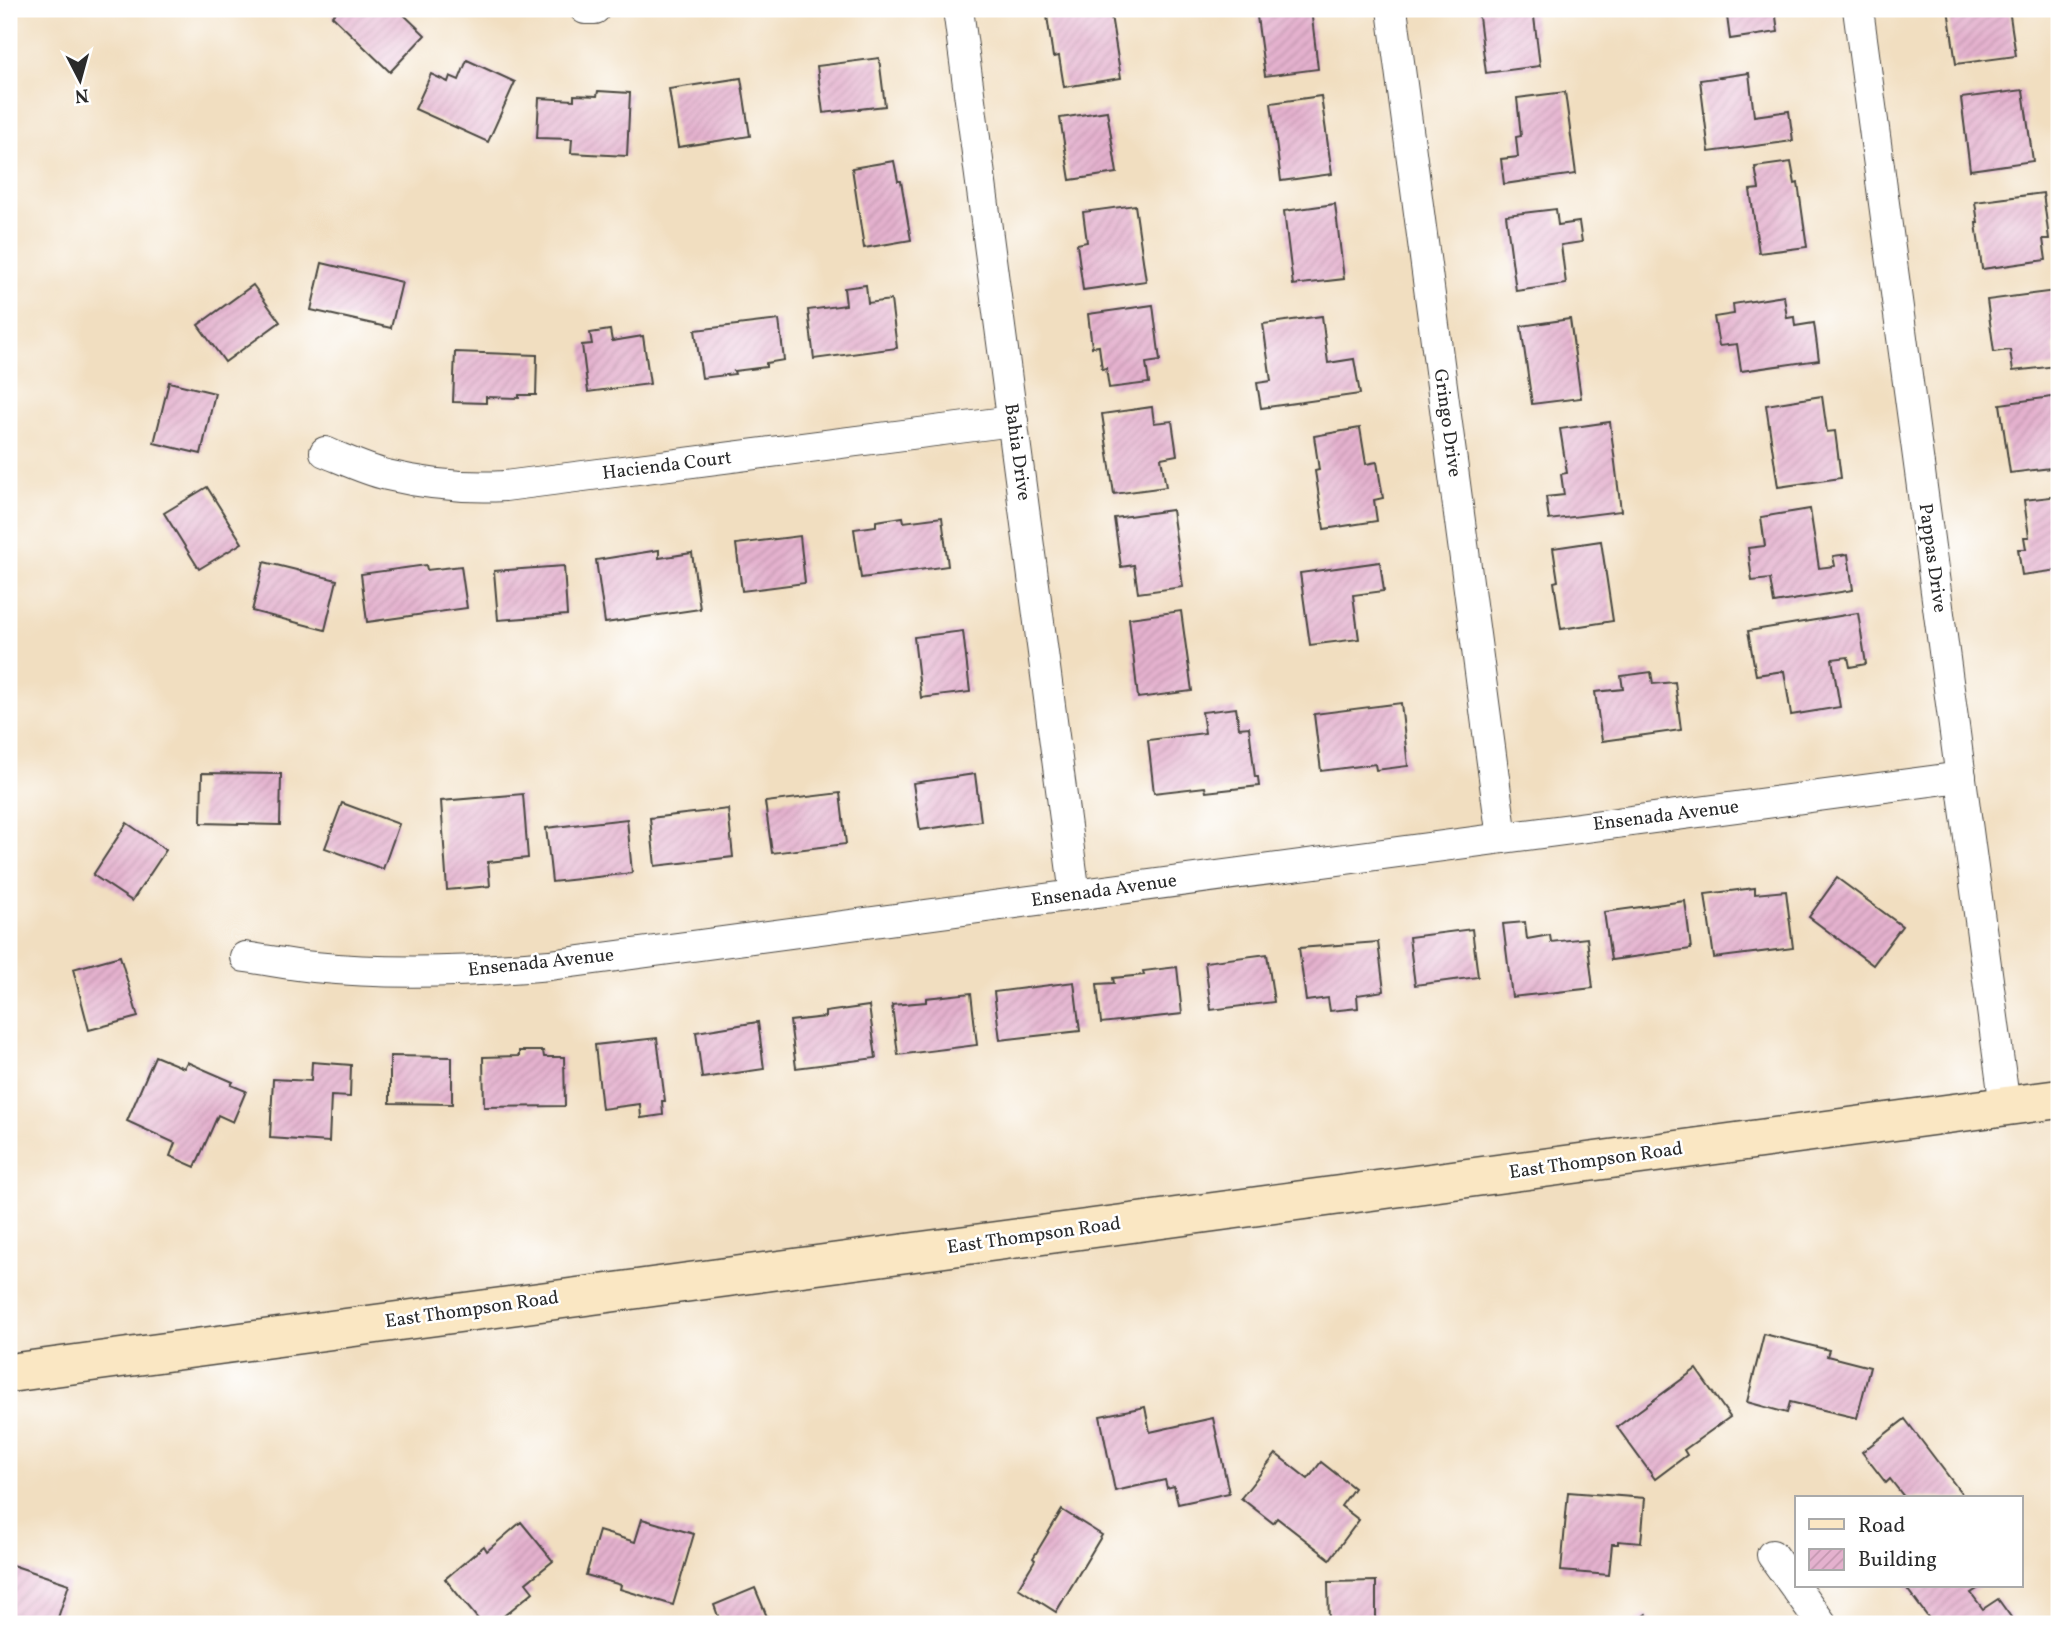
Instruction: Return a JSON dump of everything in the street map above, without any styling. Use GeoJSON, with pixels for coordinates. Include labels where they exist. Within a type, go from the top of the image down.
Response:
{"type":"FeatureCollection","features":[{"type":"Feature","properties":{"kind":"main road","name":"East Thompson Road"},"geometry":{"type":"LineString","coordinates":[[9,1373],[2059,1099]]}},
{"type":"Feature","properties":{"kind":"street"},"geometry":{"type":"LineString","coordinates":[[585,9],[595,9]]}},
{"type":"Feature","properties":{"kind":"street","name":"Bahia Drive"},"geometry":{"type":"LineString","coordinates":[[958,9],[1075,895]]}},
{"type":"Feature","properties":{"kind":"street","name":"Gringo Drive"},"geometry":{"type":"LineString","coordinates":[[1392,9],[1502,838]]}},
{"type":"Feature","properties":{"kind":"street","name":"Pappas Drive"},"geometry":{"type":"LineString","coordinates":[[1858,9],[2005,1107]]}},
{"type":"Feature","properties":{"kind":"street","name":"Hacienda Court"},"geometry":{"type":"LineString","coordinates":[[325,452],[386,475],[412,480],[437,484],[505,486],[1013,421]]}},
{"type":"Feature","properties":{"kind":"street","name":"Ensenada Avenue"},"geometry":{"type":"LineString","coordinates":[[245,957],[313,967],[382,972],[486,971],[564,963],[1961,778]]}},
{"type":"Feature","properties":{"kind":"street"},"geometry":{"type":"LineString","coordinates":[[1772,1555],[1795,1587]]}},
{"type":"Feature","properties":{"kind":"street"},"geometry":{"type":"LineString","coordinates":[[1796,1588],[1822,1624]]}},
{"type":"Feature","properties":{"kind":"building"},"geometry":{"type":"Polygon","coordinates":[[[339,9],[398,9],[425,35],[390,72],[332,16],[339,9]]]}},
{"type":"Feature","properties":{"kind":"building"},"geometry":{"type":"Polygon","coordinates":[[[1046,9],[1110,9],[1121,78],[1064,87],[1059,56],[1053,57],[1046,9]]]}},
{"type":"Feature","properties":{"kind":"building"},"geometry":{"type":"Polygon","coordinates":[[[1256,9],[1311,9],[1318,69],[1265,76],[1256,9]]]}},
{"type":"Feature","properties":{"kind":"building"},"geometry":{"type":"Polygon","coordinates":[[[1478,9],[1533,9],[1540,66],[1486,73],[1478,9]]]}},
{"type":"Feature","properties":{"kind":"building"},"geometry":{"type":"Polygon","coordinates":[[[1726,9],[1775,9],[1778,32],[1730,39],[1726,9]]]}},
{"type":"Feature","properties":{"kind":"building"},"geometry":{"type":"Polygon","coordinates":[[[1948,9],[2009,9],[2016,56],[1956,64],[1948,9]]]}},
{"type":"Feature","properties":{"kind":"building"},"geometry":{"type":"Polygon","coordinates":[[[879,58],[885,106],[823,113],[817,66],[879,58]]]}},
{"type":"Feature","properties":{"kind":"building"},"geometry":{"type":"Polygon","coordinates":[[[467,60],[515,82],[488,142],[415,109],[431,74],[448,82],[450,76],[459,80],[467,60]]]}},
{"type":"Feature","properties":{"kind":"building"},"geometry":{"type":"Polygon","coordinates":[[[1749,73],[1754,116],[1789,111],[1793,141],[1709,152],[1700,80],[1749,73]]]}},
{"type":"Feature","properties":{"kind":"building"},"geometry":{"type":"Polygon","coordinates":[[[741,78],[750,136],[678,147],[669,89],[741,78]]]}},
{"type":"Feature","properties":{"kind":"building"},"geometry":{"type":"Polygon","coordinates":[[[2023,90],[2033,161],[1970,170],[1961,98],[2023,90]]]}},
{"type":"Feature","properties":{"kind":"building"},"geometry":{"type":"Polygon","coordinates":[[[598,91],[630,93],[627,156],[571,153],[572,139],[537,138],[539,98],[574,100],[574,95],[597,96],[598,91]]]}},
{"type":"Feature","properties":{"kind":"building"},"geometry":{"type":"Polygon","coordinates":[[[1565,92],[1576,174],[1504,184],[1501,159],[1518,157],[1516,137],[1521,136],[1517,98],[1565,92]]]}},
{"type":"Feature","properties":{"kind":"building"},"geometry":{"type":"Polygon","coordinates":[[[1321,96],[1332,174],[1281,181],[1271,103],[1321,96]]]}},
{"type":"Feature","properties":{"kind":"building"},"geometry":{"type":"Polygon","coordinates":[[[1107,111],[1117,173],[1070,180],[1060,118],[1107,111]]]}},
{"type":"Feature","properties":{"kind":"building"},"geometry":{"type":"Polygon","coordinates":[[[894,161],[898,181],[901,181],[911,240],[864,248],[852,168],[894,161]]]}},
{"type":"Feature","properties":{"kind":"building"},"geometry":{"type":"Polygon","coordinates":[[[1791,162],[1795,184],[1798,183],[1807,247],[1759,253],[1750,190],[1759,189],[1755,167],[1791,162]]]}},
{"type":"Feature","properties":{"kind":"building"},"geometry":{"type":"Polygon","coordinates":[[[2043,193],[2049,239],[2043,239],[2046,260],[1982,269],[1975,202],[2043,193]]]}},
{"type":"Feature","properties":{"kind":"building"},"geometry":{"type":"Polygon","coordinates":[[[1335,204],[1344,279],[1293,285],[1284,211],[1335,204]]]}},
{"type":"Feature","properties":{"kind":"building"},"geometry":{"type":"Polygon","coordinates":[[[1135,205],[1146,281],[1083,290],[1077,244],[1087,242],[1083,212],[1135,205]]]}},
{"type":"Feature","properties":{"kind":"building"},"geometry":{"type":"Polygon","coordinates":[[[1556,209],[1558,225],[1579,222],[1582,242],[1561,245],[1566,284],[1516,291],[1506,215],[1556,209]]]}},
{"type":"Feature","properties":{"kind":"building"},"geometry":{"type":"Polygon","coordinates":[[[322,263],[402,282],[391,328],[311,310],[322,263]]]}},
{"type":"Feature","properties":{"kind":"building"},"geometry":{"type":"Polygon","coordinates":[[[253,285],[280,322],[225,362],[198,325],[253,285]]]}},
{"type":"Feature","properties":{"kind":"building"},"geometry":{"type":"Polygon","coordinates":[[[866,285],[868,303],[891,300],[897,348],[814,359],[808,310],[846,305],[844,288],[866,285]]]}},
{"type":"Feature","properties":{"kind":"building"},"geometry":{"type":"Polygon","coordinates":[[[2055,291],[2059,343],[2053,344],[2057,366],[2013,371],[2010,350],[1994,352],[1987,300],[2055,291]]]}},
{"type":"Feature","properties":{"kind":"building"},"geometry":{"type":"Polygon","coordinates":[[[1784,296],[1787,318],[1794,317],[1795,326],[1814,323],[1819,360],[1741,371],[1737,344],[1719,346],[1714,317],[1734,314],[1733,304],[1784,296]]]}},
{"type":"Feature","properties":{"kind":"building"},"geometry":{"type":"Polygon","coordinates":[[[1153,305],[1160,361],[1146,363],[1149,383],[1109,388],[1106,368],[1102,369],[1099,346],[1092,347],[1088,314],[1153,305]]]}},
{"type":"Feature","properties":{"kind":"building"},"geometry":{"type":"Polygon","coordinates":[[[1322,316],[1328,363],[1354,359],[1360,394],[1261,408],[1257,383],[1271,381],[1263,324],[1322,316]]]}},
{"type":"Feature","properties":{"kind":"building"},"geometry":{"type":"Polygon","coordinates":[[[1570,319],[1581,398],[1532,404],[1521,326],[1570,319]]]}},
{"type":"Feature","properties":{"kind":"building"},"geometry":{"type":"Polygon","coordinates":[[[779,320],[784,360],[766,363],[766,367],[734,371],[735,374],[702,378],[695,330],[779,320]]]}},
{"type":"Feature","properties":{"kind":"building"},"geometry":{"type":"Polygon","coordinates":[[[610,330],[612,341],[643,336],[650,384],[588,392],[582,345],[592,344],[590,333],[610,330]]]}},
{"type":"Feature","properties":{"kind":"building"},"geometry":{"type":"Polygon","coordinates":[[[455,352],[537,355],[536,395],[519,395],[519,398],[486,397],[486,403],[453,402],[455,352]]]}},
{"type":"Feature","properties":{"kind":"building"},"geometry":{"type":"Polygon","coordinates":[[[169,382],[215,393],[201,454],[154,443],[169,382]]]}},
{"type":"Feature","properties":{"kind":"building"},"geometry":{"type":"Polygon","coordinates":[[[1822,396],[1827,432],[1835,431],[1841,478],[1778,487],[1766,405],[1822,396]]]}},
{"type":"Feature","properties":{"kind":"building"},"geometry":{"type":"Polygon","coordinates":[[[2059,396],[2059,467],[2010,473],[2000,404],[2059,396]]]}},
{"type":"Feature","properties":{"kind":"building"},"geometry":{"type":"Polygon","coordinates":[[[1152,407],[1154,423],[1172,421],[1177,455],[1161,458],[1166,487],[1114,494],[1102,414],[1152,407]]]}},
{"type":"Feature","properties":{"kind":"building"},"geometry":{"type":"Polygon","coordinates":[[[1610,422],[1621,511],[1549,520],[1546,497],[1564,495],[1561,474],[1567,473],[1560,429],[1610,422]]]}},
{"type":"Feature","properties":{"kind":"building"},"geometry":{"type":"Polygon","coordinates":[[[1360,428],[1366,464],[1377,462],[1383,498],[1374,500],[1377,521],[1324,529],[1315,471],[1319,470],[1314,436],[1360,428]]]}},
{"type":"Feature","properties":{"kind":"building"},"geometry":{"type":"Polygon","coordinates":[[[207,487],[242,543],[199,569],[164,513],[207,487]]]}},
{"type":"Feature","properties":{"kind":"building"},"geometry":{"type":"Polygon","coordinates":[[[2059,496],[2059,570],[2022,575],[2018,549],[2026,549],[2024,537],[2029,537],[2024,500],[2059,496]]]}},
{"type":"Feature","properties":{"kind":"building"},"geometry":{"type":"Polygon","coordinates":[[[1810,509],[1819,568],[1835,566],[1833,556],[1848,554],[1853,590],[1774,603],[1770,579],[1752,581],[1748,548],[1765,546],[1761,517],[1810,509]]]}},
{"type":"Feature","properties":{"kind":"building"},"geometry":{"type":"Polygon","coordinates":[[[1172,510],[1183,587],[1138,593],[1134,565],[1121,567],[1114,518],[1172,510]]]}},
{"type":"Feature","properties":{"kind":"building"},"geometry":{"type":"Polygon","coordinates":[[[903,517],[904,522],[942,517],[948,566],[861,578],[854,529],[876,526],[876,521],[903,517]]]}},
{"type":"Feature","properties":{"kind":"building"},"geometry":{"type":"Polygon","coordinates":[[[800,536],[805,583],[742,591],[736,544],[800,536]]]}},
{"type":"Feature","properties":{"kind":"building"},"geometry":{"type":"Polygon","coordinates":[[[1601,541],[1613,621],[1561,629],[1554,582],[1558,581],[1553,548],[1601,541]]]}},
{"type":"Feature","properties":{"kind":"building"},"geometry":{"type":"Polygon","coordinates":[[[659,550],[659,558],[692,553],[700,609],[605,623],[596,560],[659,550]]]}},
{"type":"Feature","properties":{"kind":"building"},"geometry":{"type":"Polygon","coordinates":[[[264,562],[337,580],[325,630],[252,611],[264,562]]]}},
{"type":"Feature","properties":{"kind":"building"},"geometry":{"type":"Polygon","coordinates":[[[1380,562],[1384,591],[1353,595],[1359,639],[1310,645],[1300,573],[1380,562]]]}},
{"type":"Feature","properties":{"kind":"building"},"geometry":{"type":"Polygon","coordinates":[[[426,565],[427,570],[461,566],[467,608],[367,622],[361,574],[426,565]]]}},
{"type":"Feature","properties":{"kind":"building"},"geometry":{"type":"Polygon","coordinates":[[[564,566],[567,615],[498,620],[494,571],[564,566]]]}},
{"type":"Feature","properties":{"kind":"building"},"geometry":{"type":"Polygon","coordinates":[[[1181,611],[1192,691],[1138,698],[1129,618],[1181,611]]]}},
{"type":"Feature","properties":{"kind":"building"},"geometry":{"type":"Polygon","coordinates":[[[1858,613],[1866,664],[1850,667],[1848,657],[1832,659],[1840,707],[1791,715],[1784,671],[1756,675],[1748,631],[1858,613]]]}},
{"type":"Feature","properties":{"kind":"building"},"geometry":{"type":"Polygon","coordinates":[[[963,631],[970,692],[921,698],[914,637],[963,631]]]}},
{"type":"Feature","properties":{"kind":"building"},"geometry":{"type":"Polygon","coordinates":[[[1651,672],[1653,684],[1675,682],[1681,730],[1602,741],[1595,692],[1623,689],[1621,676],[1651,672]]]}},
{"type":"Feature","properties":{"kind":"building"},"geometry":{"type":"Polygon","coordinates":[[[1401,703],[1408,766],[1376,770],[1375,764],[1321,771],[1314,714],[1401,703]]]}},
{"type":"Feature","properties":{"kind":"building"},"geometry":{"type":"Polygon","coordinates":[[[1236,708],[1239,728],[1249,727],[1255,777],[1258,777],[1259,786],[1206,792],[1205,787],[1154,793],[1148,740],[1205,733],[1202,712],[1236,708]]]}},
{"type":"Feature","properties":{"kind":"building"},"geometry":{"type":"Polygon","coordinates":[[[202,773],[281,774],[280,825],[201,823],[202,773]]]}},
{"type":"Feature","properties":{"kind":"building"},"geometry":{"type":"Polygon","coordinates":[[[975,774],[981,821],[920,830],[913,783],[975,774]]]}},
{"type":"Feature","properties":{"kind":"building"},"geometry":{"type":"Polygon","coordinates":[[[840,793],[846,844],[772,853],[765,802],[840,793]]]}},
{"type":"Feature","properties":{"kind":"building"},"geometry":{"type":"Polygon","coordinates":[[[523,794],[528,858],[488,862],[490,886],[447,890],[441,801],[523,794]]]}},
{"type":"Feature","properties":{"kind":"building"},"geometry":{"type":"Polygon","coordinates":[[[342,803],[399,824],[383,869],[325,848],[342,803]]]}},
{"type":"Feature","properties":{"kind":"building"},"geometry":{"type":"Polygon","coordinates":[[[728,809],[733,857],[655,866],[650,818],[728,809]]]}},
{"type":"Feature","properties":{"kind":"building"},"geometry":{"type":"Polygon","coordinates":[[[627,819],[632,873],[552,882],[546,828],[627,819]]]}},
{"type":"Feature","properties":{"kind":"building"},"geometry":{"type":"Polygon","coordinates":[[[127,823],[166,850],[132,901],[93,875],[127,823]]]}},
{"type":"Feature","properties":{"kind":"building"},"geometry":{"type":"Polygon","coordinates":[[[1837,878],[1902,926],[1873,965],[1809,917],[1837,878]]]}},
{"type":"Feature","properties":{"kind":"building"},"geometry":{"type":"Polygon","coordinates":[[[1755,888],[1755,894],[1786,891],[1793,948],[1714,958],[1705,894],[1755,888]]]}},
{"type":"Feature","properties":{"kind":"building"},"geometry":{"type":"Polygon","coordinates":[[[1685,901],[1691,949],[1611,960],[1604,912],[1685,901]]]}},
{"type":"Feature","properties":{"kind":"building"},"geometry":{"type":"Polygon","coordinates":[[[1525,922],[1527,939],[1550,935],[1551,942],[1587,938],[1593,988],[1512,997],[1503,924],[1525,922]]]}},
{"type":"Feature","properties":{"kind":"building"},"geometry":{"type":"Polygon","coordinates":[[[1472,929],[1478,977],[1415,985],[1409,937],[1472,929]]]}},
{"type":"Feature","properties":{"kind":"building"},"geometry":{"type":"Polygon","coordinates":[[[1378,942],[1384,991],[1357,995],[1358,1008],[1330,1011],[1328,998],[1306,1001],[1299,948],[1378,942]]]}},
{"type":"Feature","properties":{"kind":"building"},"geometry":{"type":"Polygon","coordinates":[[[1267,954],[1274,1002],[1211,1010],[1205,962],[1267,954]]]}},
{"type":"Feature","properties":{"kind":"building"},"geometry":{"type":"Polygon","coordinates":[[[120,956],[138,1017],[89,1030],[73,969],[120,956]]]}},
{"type":"Feature","properties":{"kind":"building"},"geometry":{"type":"Polygon","coordinates":[[[1177,967],[1182,1014],[1101,1023],[1097,984],[1114,983],[1113,978],[1144,975],[1143,971],[1177,967]]]}},
{"type":"Feature","properties":{"kind":"building"},"geometry":{"type":"Polygon","coordinates":[[[1074,982],[1080,1031],[1000,1040],[994,992],[1074,982]]]}},
{"type":"Feature","properties":{"kind":"building"},"geometry":{"type":"Polygon","coordinates":[[[971,993],[977,1045],[898,1055],[892,1005],[926,1002],[926,998],[971,993]]]}},
{"type":"Feature","properties":{"kind":"building"},"geometry":{"type":"Polygon","coordinates":[[[869,1006],[876,1058],[796,1068],[790,1021],[825,1017],[825,1012],[869,1006]]]}},
{"type":"Feature","properties":{"kind":"building"},"geometry":{"type":"Polygon","coordinates":[[[758,1022],[764,1069],[702,1078],[696,1032],[758,1022]]]}},
{"type":"Feature","properties":{"kind":"building"},"geometry":{"type":"Polygon","coordinates":[[[657,1038],[665,1101],[662,1101],[663,1115],[641,1118],[640,1104],[602,1109],[595,1045],[657,1038]]]}},
{"type":"Feature","properties":{"kind":"building"},"geometry":{"type":"Polygon","coordinates":[[[519,1051],[543,1051],[544,1057],[564,1057],[565,1106],[484,1107],[483,1057],[519,1056],[519,1051]]]}},
{"type":"Feature","properties":{"kind":"building"},"geometry":{"type":"Polygon","coordinates":[[[155,1056],[184,1068],[187,1062],[233,1082],[231,1085],[246,1091],[233,1122],[218,1115],[195,1167],[170,1156],[175,1143],[127,1121],[155,1056]]]}},
{"type":"Feature","properties":{"kind":"building"},"geometry":{"type":"Polygon","coordinates":[[[390,1056],[452,1057],[452,1104],[390,1103],[390,1056]]]}},
{"type":"Feature","properties":{"kind":"building"},"geometry":{"type":"Polygon","coordinates":[[[312,1062],[351,1065],[350,1097],[331,1096],[329,1142],[270,1138],[273,1079],[311,1081],[312,1062]]]}},
{"type":"Feature","properties":{"kind":"building"},"geometry":{"type":"Polygon","coordinates":[[[1764,1334],[1829,1350],[1827,1356],[1870,1367],[1857,1418],[1790,1402],[1787,1413],[1747,1402],[1764,1334]]]}},
{"type":"Feature","properties":{"kind":"building"},"geometry":{"type":"Polygon","coordinates":[[[1696,1369],[1730,1417],[1684,1450],[1687,1455],[1655,1479],[1617,1427],[1696,1369]]]}},
{"type":"Feature","properties":{"kind":"building"},"geometry":{"type":"Polygon","coordinates":[[[1145,1407],[1150,1432],[1213,1418],[1229,1493],[1178,1504],[1174,1486],[1167,1488],[1165,1480],[1115,1491],[1100,1416],[1145,1407]]]}},
{"type":"Feature","properties":{"kind":"building"},"geometry":{"type":"Polygon","coordinates":[[[1905,1419],[1963,1496],[1903,1496],[1890,1479],[1886,1483],[1862,1452],[1905,1419]]]}},
{"type":"Feature","properties":{"kind":"building"},"geometry":{"type":"Polygon","coordinates":[[[1276,1454],[1308,1479],[1321,1462],[1354,1488],[1341,1506],[1359,1520],[1330,1559],[1277,1518],[1273,1523],[1241,1498],[1276,1454]]]}},
{"type":"Feature","properties":{"kind":"building"},"geometry":{"type":"Polygon","coordinates":[[[1568,1492],[1645,1498],[1641,1543],[1618,1541],[1618,1544],[1612,1544],[1609,1575],[1561,1571],[1568,1492]]]}},
{"type":"Feature","properties":{"kind":"building"},"geometry":{"type":"Polygon","coordinates":[[[1062,1510],[1102,1535],[1056,1612],[1018,1588],[1062,1510]]]}},
{"type":"Feature","properties":{"kind":"building"},"geometry":{"type":"Polygon","coordinates":[[[642,1519],[694,1534],[673,1605],[620,1589],[621,1585],[586,1575],[599,1531],[635,1542],[642,1519]]]}},
{"type":"Feature","properties":{"kind":"building"},"geometry":{"type":"Polygon","coordinates":[[[521,1522],[553,1561],[526,1583],[533,1592],[494,1624],[482,1624],[445,1579],[484,1546],[487,1551],[521,1522]]]}},
{"type":"Feature","properties":{"kind":"building"},"geometry":{"type":"Polygon","coordinates":[[[9,1564],[69,1584],[56,1624],[9,1624],[9,1564]]]}},
{"type":"Feature","properties":{"kind":"building"},"geometry":{"type":"Polygon","coordinates":[[[1376,1581],[1376,1624],[1329,1624],[1328,1582],[1376,1581]]]}},
{"type":"Feature","properties":{"kind":"building"},"geometry":{"type":"Polygon","coordinates":[[[755,1588],[770,1624],[721,1624],[714,1605],[755,1588]]]}},
{"type":"Feature","properties":{"kind":"building"},"geometry":{"type":"Polygon","coordinates":[[[1906,1588],[1979,1588],[1971,1593],[1983,1609],[1998,1599],[2016,1624],[1933,1624],[1906,1588]]]}},
{"type":"Feature","properties":{"kind":"building"},"geometry":{"type":"Polygon","coordinates":[[[1646,1614],[1654,1624],[1633,1624],[1646,1614]]]}}]}
